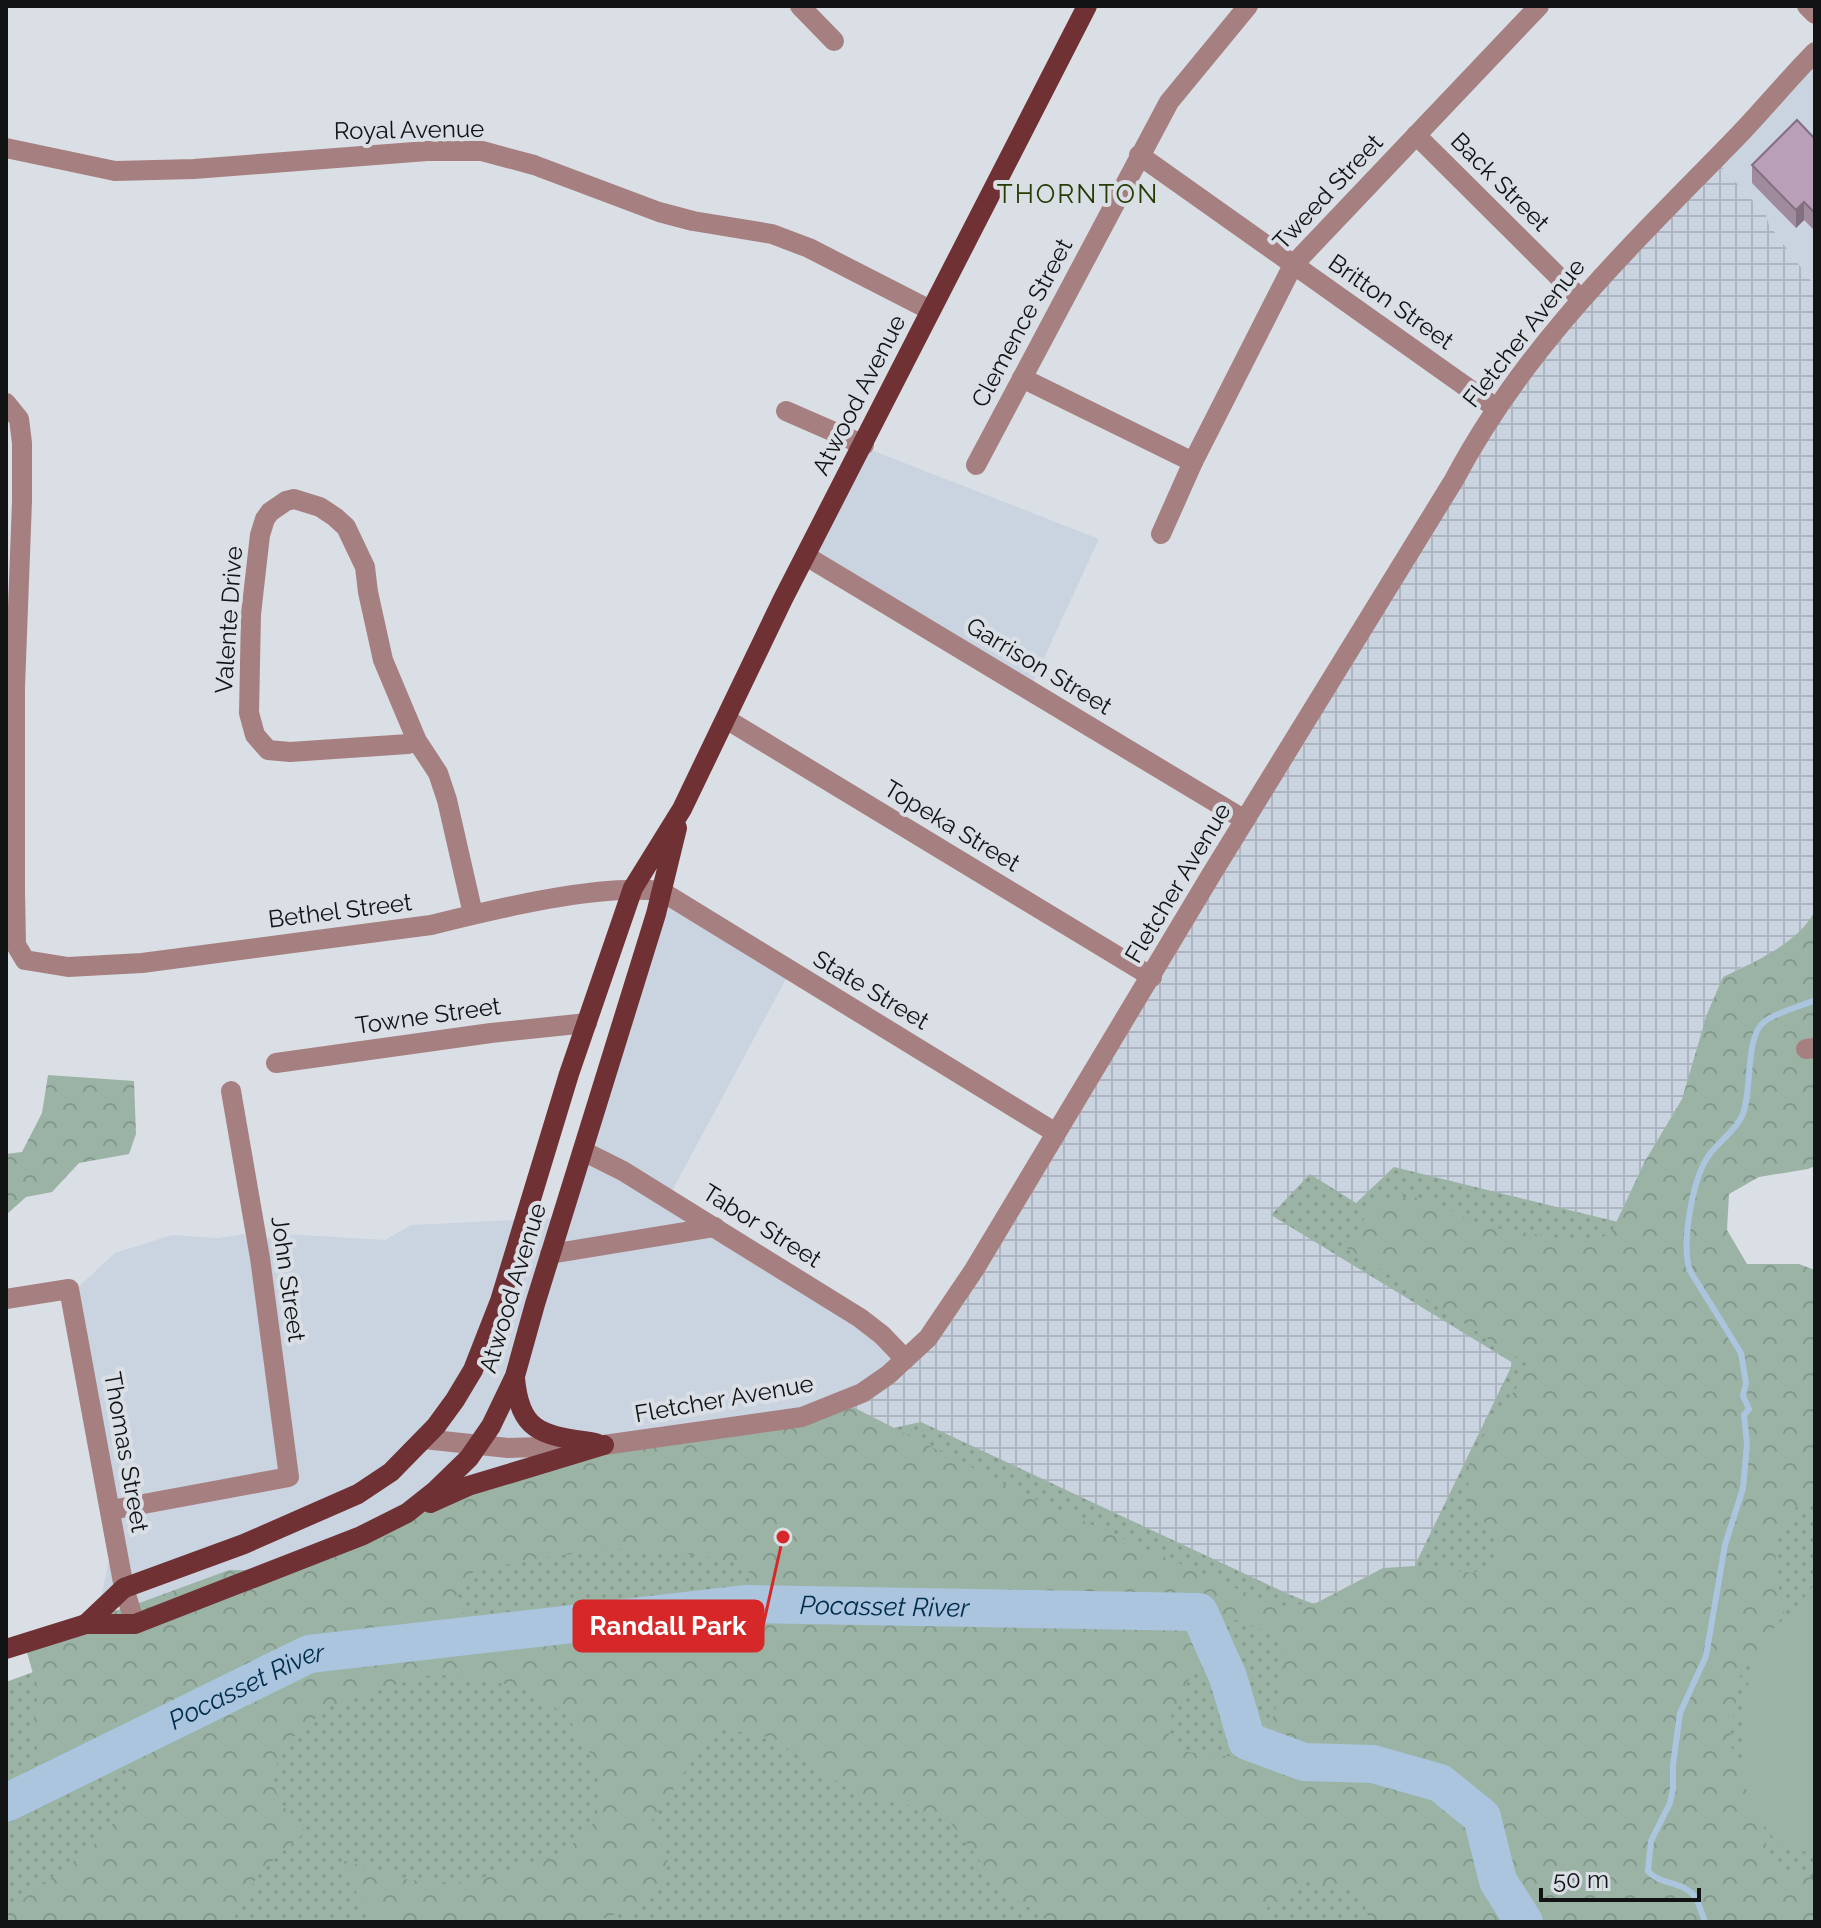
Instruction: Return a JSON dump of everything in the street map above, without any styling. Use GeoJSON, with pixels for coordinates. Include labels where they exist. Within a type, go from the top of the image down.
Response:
{"type":"FeatureCollection","features":[{"type":"Feature","properties":{"kind":"main road","name":"Atwood Avenue"},"geometry":{"type":"LineString","coordinates":[[86,1624],[124,1588],[244,1544],[346,1500],[391,1472],[436,1426],[473,1370],[500,1301],[587,1023],[633,888],[682,809],[904,360],[1087,6]]}},
{"type":"Feature","properties":{"kind":"main road","name":"Atwood Avenue"},"geometry":{"type":"LineString","coordinates":[[6,1649],[86,1624],[135,1624],[361,1536],[407,1513],[469,1458],[491,1426],[515,1376],[661,891],[682,809]]}},
{"type":"Feature","properties":{"kind":"main road"},"geometry":{"type":"LineString","coordinates":[[515,1376],[517,1397],[524,1417],[540,1431],[604,1445]]}},
{"type":"Feature","properties":{"kind":"main road"},"geometry":{"type":"LineString","coordinates":[[407,1513],[468,1486],[604,1445]]}},
{"type":"Feature","properties":{"kind":"street"},"geometry":{"type":"LineString","coordinates":[[800,6],[834,41]]}},
{"type":"Feature","properties":{"kind":"street","name":"Clemence Street"},"geometry":{"type":"LineString","coordinates":[[976,465],[1169,102],[1248,6]]}},
{"type":"Feature","properties":{"kind":"street","name":"Tweed Street"},"geometry":{"type":"LineString","coordinates":[[1161,534],[1193,462],[1293,265],[1539,6]]}},
{"type":"Feature","properties":{"kind":"street"},"geometry":{"type":"LineString","coordinates":[[1807,6],[1815,14]]}},
{"type":"Feature","properties":{"kind":"street","name":"Fletcher Avenue"},"geometry":{"type":"LineString","coordinates":[[424,1439],[508,1448],[604,1445],[802,1417],[862,1393],[888,1375],[928,1338],[974,1270],[1512,384],[1610,266],[1736,139],[1815,52]]}},
{"type":"Feature","properties":{"kind":"street","name":"Back Street"},"geometry":{"type":"LineString","coordinates":[[1416,135],[1581,299]]}},
{"type":"Feature","properties":{"kind":"street","name":"Royal Avenue"},"geometry":{"type":"LineString","coordinates":[[6,148],[115,171],[194,169],[427,151],[482,151],[534,165],[681,218],[772,234],[809,248],[930,310]]}},
{"type":"Feature","properties":{"kind":"street","name":"Britton Street"},"geometry":{"type":"LineString","coordinates":[[1139,155],[1496,408]]}},
{"type":"Feature","properties":{"kind":"street"},"geometry":{"type":"LineString","coordinates":[[1022,378],[1193,462]]}},
{"type":"Feature","properties":{"kind":"street","name":"Bethel Street"},"geometry":{"type":"LineString","coordinates":[[6,403],[19,419],[22,443],[15,687],[15,890],[16,945],[25,960],[68,967],[142,963],[431,925],[473,914],[633,888],[661,891]]}},
{"type":"Feature","properties":{"kind":"street"},"geometry":{"type":"LineString","coordinates":[[786,411],[864,445]]}},
{"type":"Feature","properties":{"kind":"street","name":"Valente Drive"},"geometry":{"type":"LineString","coordinates":[[417,741],[290,752],[268,750],[255,735],[249,713],[251,614],[260,535],[270,512],[286,501],[294,499],[320,507],[346,527],[365,567],[383,660],[417,741],[438,773],[473,914]]}},
{"type":"Feature","properties":{"kind":"street","name":"Garrison Street"},"geometry":{"type":"LineString","coordinates":[[806,556],[1245,820]]}},
{"type":"Feature","properties":{"kind":"street","name":"Topeka Street"},"geometry":{"type":"LineString","coordinates":[[726,719],[1152,977]]}},
{"type":"Feature","properties":{"kind":"street","name":"State Street"},"geometry":{"type":"LineString","coordinates":[[661,891],[1056,1133]]}},
{"type":"Feature","properties":{"kind":"street","name":"Towne Street"},"geometry":{"type":"LineString","coordinates":[[276,1063],[587,1023]]}},
{"type":"Feature","properties":{"kind":"street","name":"John Street"},"geometry":{"type":"LineString","coordinates":[[111,1510],[289,1477],[260,1258],[231,1091]]}},
{"type":"Feature","properties":{"kind":"street","name":"Tabor Street"},"geometry":{"type":"LineString","coordinates":[[583,1151],[623,1171],[860,1318],[905,1359]]}},
{"type":"Feature","properties":{"kind":"street"},"geometry":{"type":"LineString","coordinates":[[550,1254],[715,1227]]}},
{"type":"Feature","properties":{"kind":"street","name":"Thomas Street"},"geometry":{"type":"LineString","coordinates":[[6,1299],[69,1289],[124,1588],[135,1624]]}},
{"type":"Feature","properties":{"kind":"shaded area"},"geometry":{"type":"Polygon","coordinates":[[[1815,54],[1815,286],[1769,225],[1766,215],[1718,163],[1815,54]]]}},
{"type":"Feature","properties":{"kind":"shaded area"},"geometry":{"type":"Polygon","coordinates":[[[1718,163],[1766,215],[1769,225],[1815,286],[1815,911],[1806,927],[1777,950],[1723,977],[1682,1099],[1645,1161],[1612,1231],[1527,1364],[1498,1560],[1383,1568],[1316,1603],[1285,1606],[1032,1498],[848,1405],[910,1356],[1513,385],[1718,163]]]}},
{"type":"Feature","properties":{"kind":"shaded area"},"geometry":{"type":"Polygon","coordinates":[[[866,448],[1099,539],[1030,688],[808,558],[866,448]]]}},
{"type":"Feature","properties":{"kind":"shaded area"},"geometry":{"type":"Polygon","coordinates":[[[662,897],[787,977],[672,1191],[905,1357],[867,1393],[247,1570],[229,1570],[131,1606],[101,1599],[110,1554],[73,1292],[115,1253],[172,1235],[218,1238],[244,1234],[252,1241],[287,1234],[385,1240],[411,1225],[555,1218],[662,897]]]}},
{"type":"Feature","properties":{"kind":"green space"},"geometry":{"type":"Polygon","coordinates":[[[1815,911],[1815,1166],[1759,1177],[1729,1194],[1727,1230],[1747,1264],[1799,1264],[1815,1270],[1815,1500],[1798,1504],[1777,1540],[1775,1567],[1784,1614],[1740,1676],[1729,1742],[1761,1804],[1767,1850],[1786,1871],[1815,1878],[1815,1922],[1370,1922],[1359,1890],[1304,1881],[1268,1907],[1260,1922],[1050,1922],[1003,1890],[949,1821],[908,1805],[860,1797],[772,1738],[716,1727],[652,1820],[668,1858],[666,1877],[652,1898],[632,1910],[589,1922],[382,1922],[357,1894],[343,1860],[404,1879],[454,1885],[550,1859],[588,1833],[602,1801],[592,1756],[566,1714],[518,1686],[436,1674],[329,1707],[280,1752],[273,1780],[277,1795],[291,1818],[306,1831],[259,1873],[232,1922],[6,1922],[6,1916],[20,1903],[86,1852],[113,1823],[122,1806],[129,1768],[129,1745],[119,1741],[38,1778],[39,1756],[31,1724],[37,1696],[25,1645],[37,1634],[131,1606],[229,1570],[247,1570],[382,1528],[538,1466],[849,1405],[1032,1498],[1262,1600],[1285,1606],[1316,1603],[1383,1568],[1413,1566],[1474,1573],[1498,1560],[1496,1539],[1468,1499],[1469,1458],[1523,1378],[1527,1364],[1347,1248],[1378,1202],[1400,1196],[1433,1200],[1478,1225],[1595,1242],[1612,1231],[1645,1161],[1682,1099],[1707,1014],[1723,977],[1775,950],[1807,923],[1815,911]],[[608,1549],[477,1570],[459,1583],[455,1604],[465,1614],[523,1622],[688,1625],[726,1608],[752,1575],[737,1562],[669,1551],[608,1549]],[[1238,1620],[1220,1621],[1172,1712],[1168,1742],[1177,1748],[1196,1753],[1241,1756],[1259,1746],[1266,1733],[1279,1698],[1282,1648],[1273,1636],[1238,1620]]]}},
{"type":"Feature","properties":{"kind":"green space"},"geometry":{"type":"Polygon","coordinates":[[[48,1075],[134,1081],[136,1134],[129,1154],[79,1163],[52,1192],[26,1197],[6,1215],[6,1154],[22,1152],[42,1113],[48,1075]]]}},
{"type":"Feature","properties":{"kind":"green space"},"geometry":{"type":"Polygon","coordinates":[[[1394,1167],[1659,1232],[1815,1397],[1815,1922],[6,1922],[6,1682],[557,1479],[724,1464],[921,1422],[1288,1594],[1383,1631],[1513,1363],[1271,1215],[1310,1174],[1356,1203],[1394,1167]]]}},
{"type":"Feature","properties":{"kind":"green space"},"geometry":{"type":"Polygon","coordinates":[[[1815,1584],[1815,1854],[1777,1845],[1746,1789],[1743,1723],[1751,1661],[1815,1584]]]}},
{"type":"Feature","properties":{"kind":"building"},"geometry":{"type":"Polygon","coordinates":[[[1797,120],[1815,139],[1815,213],[1804,202],[1796,210],[1752,165],[1797,120]]]}},
{"type":"Feature","properties":{"kind":"waterway"},"geometry":{"type":"LineString","coordinates":[[1705,1922],[1690,1892],[1658,1879],[1648,1871],[1651,1841],[1670,1803],[1673,1789],[1680,1713],[1706,1656],[1725,1545],[1743,1488],[1747,1444],[1744,1415],[1749,1409],[1743,1396],[1746,1383],[1741,1353],[1690,1271],[1687,1230],[1697,1182],[1707,1158],[1742,1116],[1751,1053],[1758,1030],[1774,1016],[1815,1000]]}},
{"type":"Feature","properties":{"kind":"waterway","name":"Pocasset River"},"geometry":{"type":"LineString","coordinates":[[6,1803],[309,1654],[747,1604],[1199,1612],[1228,1677],[1247,1741],[1304,1762],[1373,1764],[1440,1783],[1482,1817],[1498,1881],[1524,1922]]}},
{"type":"Feature","properties":{"kind":"place","name":"Randall Park"},"geometry":{"type":"Point","coordinates":[783,1537]}},
{"type":"Feature","properties":{"kind":"district","name":"THORNTON"},"geometry":{"type":"Point","coordinates":[1078,194]}}]}
